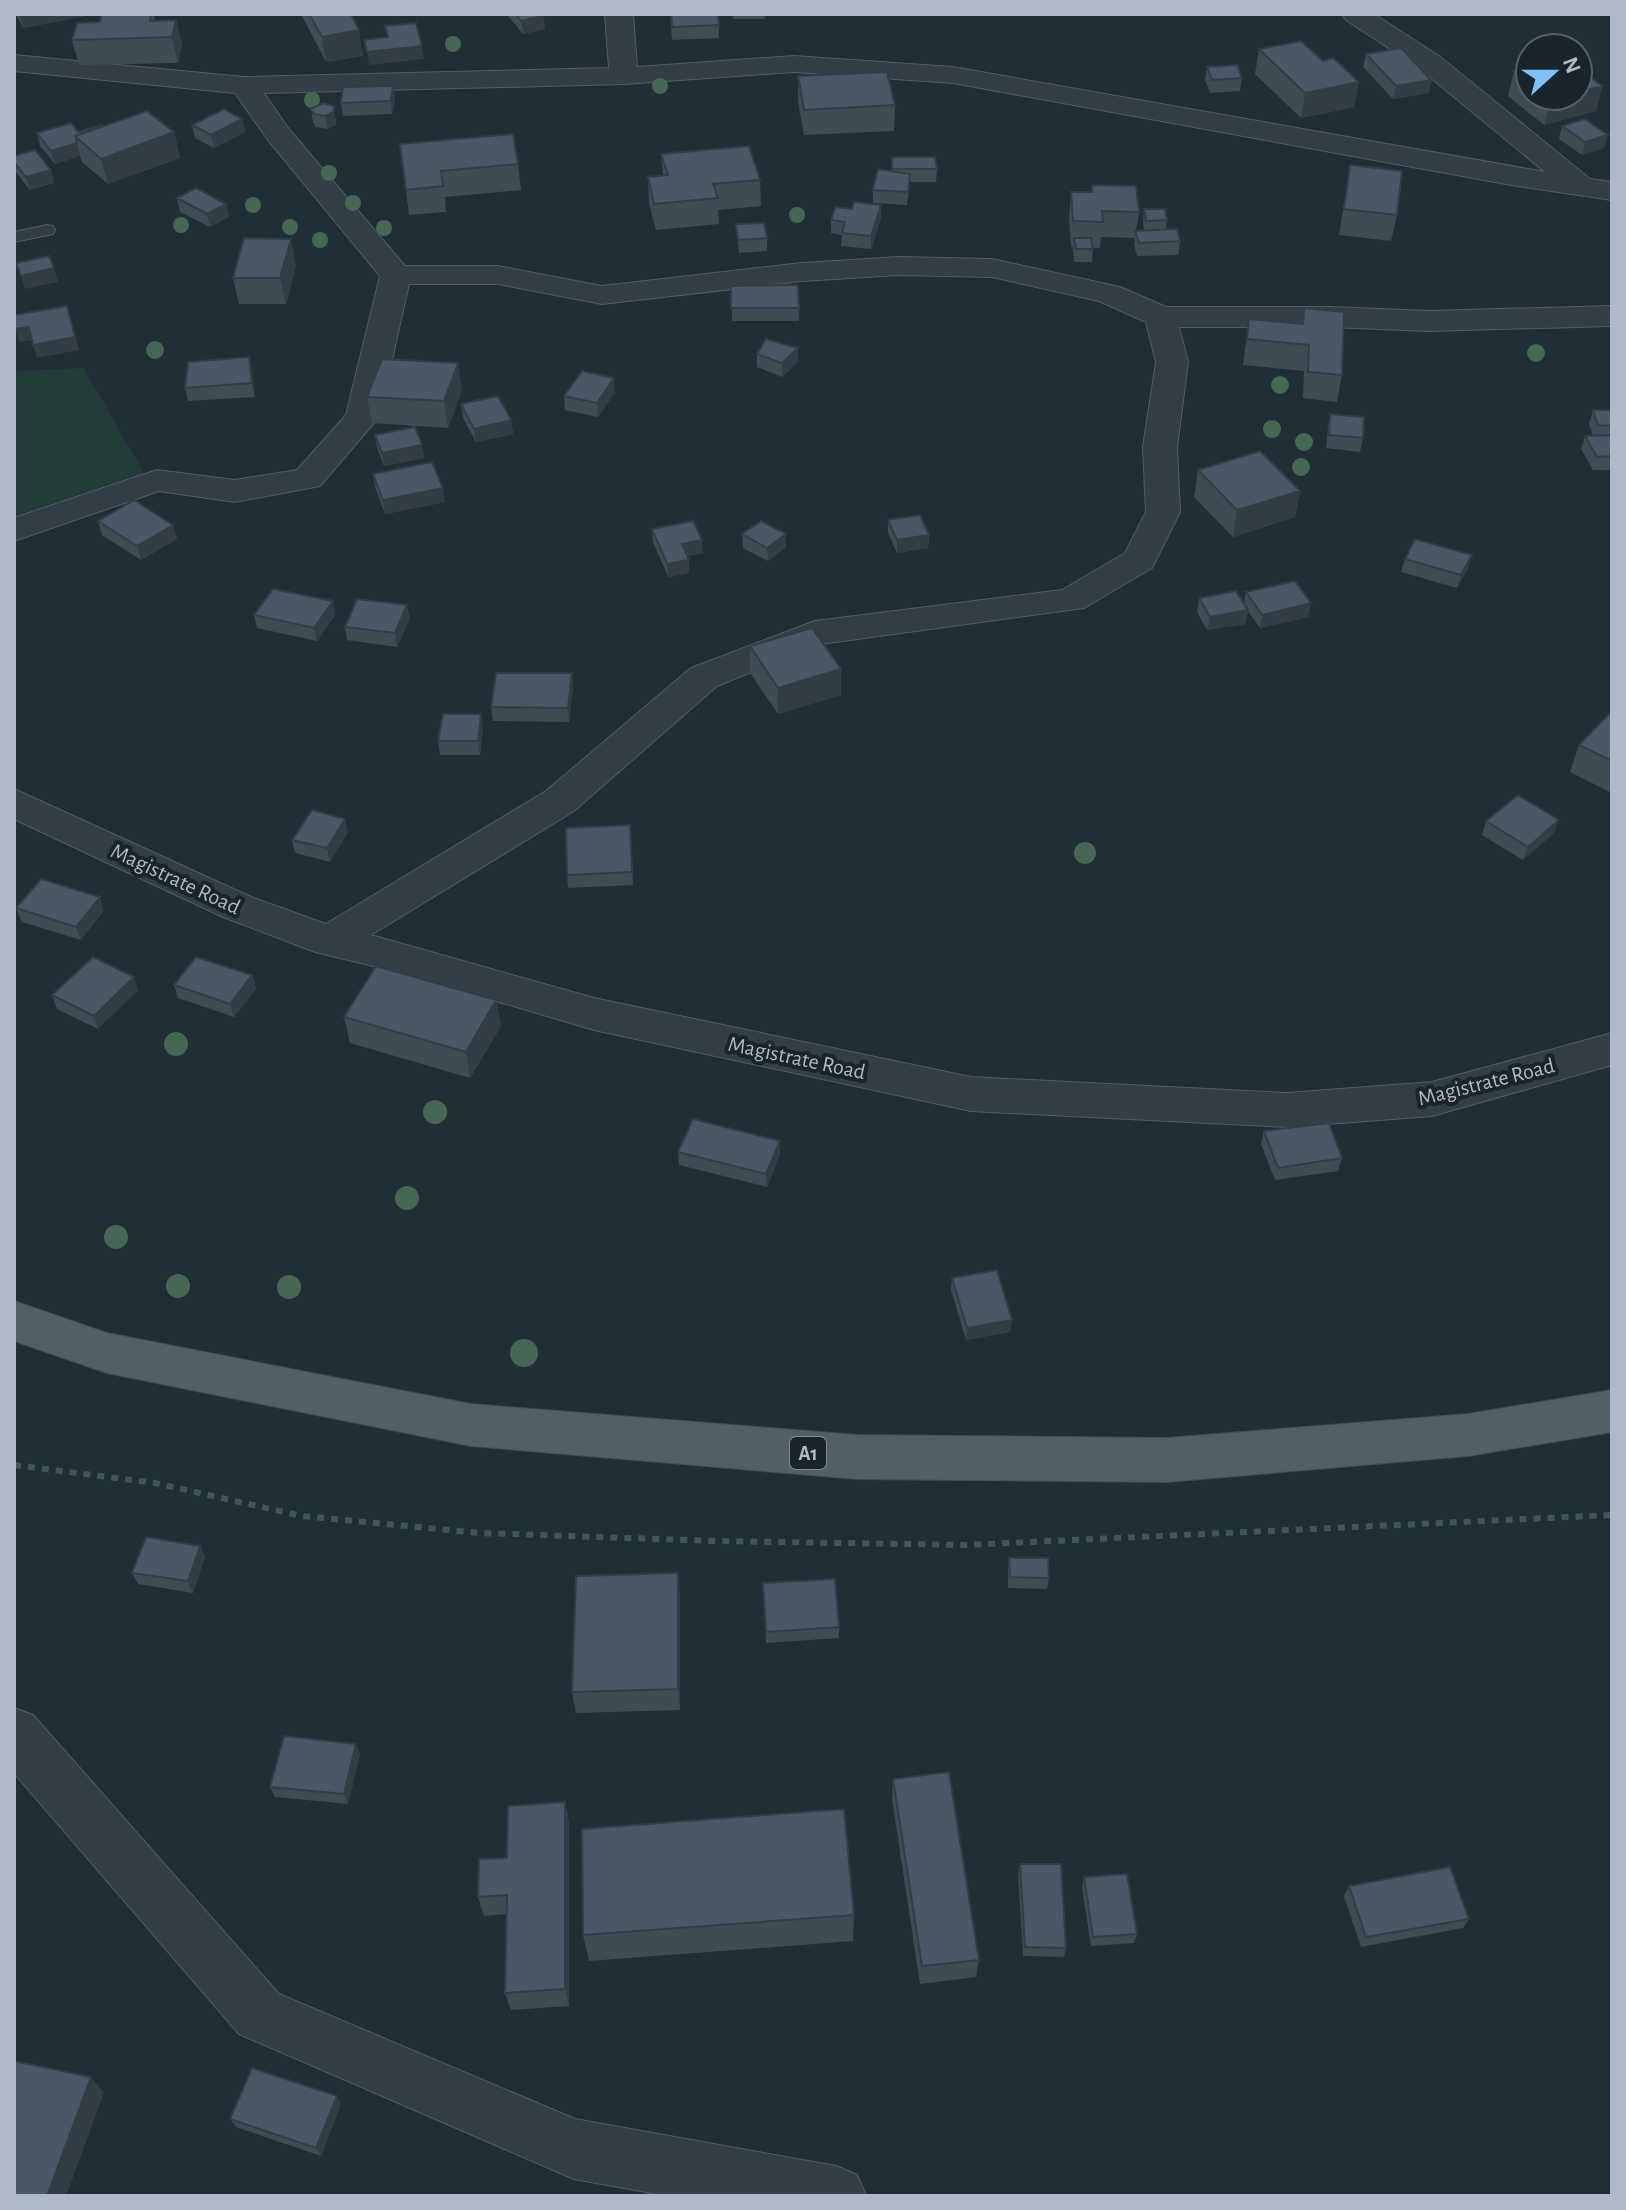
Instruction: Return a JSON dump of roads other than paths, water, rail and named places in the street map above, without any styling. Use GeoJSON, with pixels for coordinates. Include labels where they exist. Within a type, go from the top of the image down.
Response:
{"type":"FeatureCollection","features":[{"type":"Feature","properties":{"kind":"main road","name":"A1"},"geometry":{"type":"LineString","coordinates":[[14,1321],[107,1353],[471,1425],[857,1457],[1167,1460],[1468,1435],[1612,1411]]}},
{"type":"Feature","properties":{"kind":"street"},"geometry":{"type":"LineString","coordinates":[[619,14],[624,76]]}},
{"type":"Feature","properties":{"kind":"street"},"geometry":{"type":"LineString","coordinates":[[1356,14],[1429,62],[1581,186]]}},
{"type":"Feature","properties":{"kind":"street"},"geometry":{"type":"LineString","coordinates":[[14,63],[244,85],[624,76],[794,64],[953,75],[1612,191]]}},
{"type":"Feature","properties":{"kind":"street"},"geometry":{"type":"LineString","coordinates":[[244,85],[278,134],[396,275]]}},
{"type":"Feature","properties":{"kind":"street"},"geometry":{"type":"LineString","coordinates":[[396,275],[498,275],[602,295],[802,272],[898,266],[992,268],[1109,294],[1161,317],[1331,317],[1428,321],[1612,316]]}},
{"type":"Feature","properties":{"kind":"street"},"geometry":{"type":"LineString","coordinates":[[14,530],[157,480],[235,491],[308,479],[362,417],[396,275]]}},
{"type":"Feature","properties":{"kind":"street"},"geometry":{"type":"LineString","coordinates":[[330,941],[560,801],[704,677],[815,633],[1071,600],[1139,560],[1163,512],[1160,447],[1172,362],[1161,317]]}},
{"type":"Feature","properties":{"kind":"street","name":"Magistrate Road"},"geometry":{"type":"LineString","coordinates":[[14,803],[237,907],[330,941],[398,957],[594,1014],[971,1094],[1287,1110],[1432,1099],[1612,1049]]}},
{"type":"Feature","properties":{"kind":"street"},"geometry":{"type":"LineString","coordinates":[[14,1733],[259,2014],[574,2149],[836,2196]]}},
{"type":"Feature","properties":{"kind":"lane"},"geometry":{"type":"LineString","coordinates":[[14,237],[47,230]]}}]}
